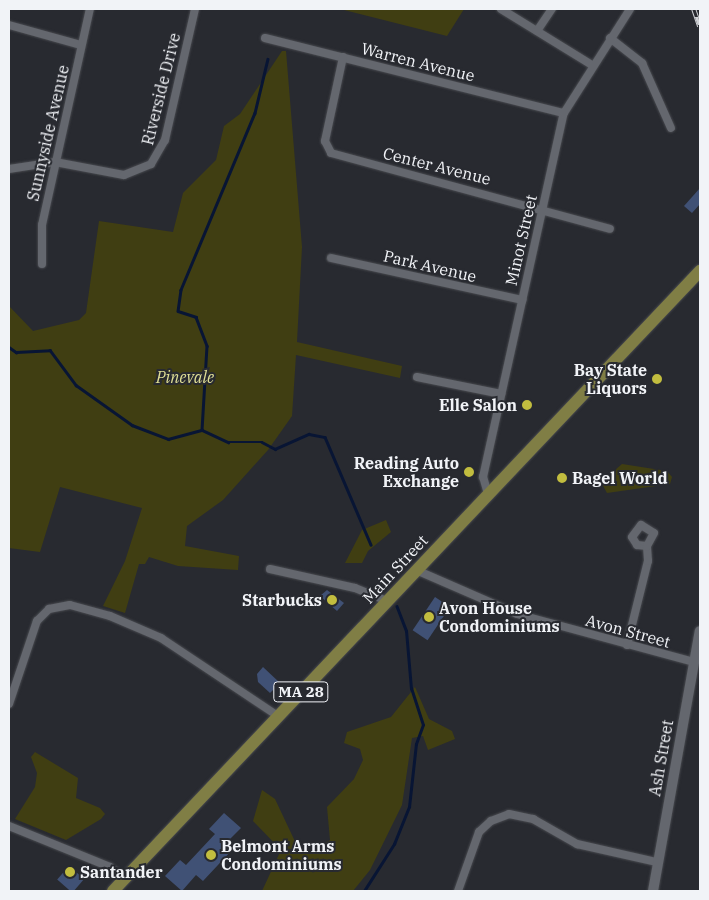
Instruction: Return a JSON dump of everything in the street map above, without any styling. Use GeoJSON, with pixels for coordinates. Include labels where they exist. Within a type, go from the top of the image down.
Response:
{"type":"FeatureCollection","features":[{"type":"Feature","properties":{"kind":"main road","name":"Main Street"},"geometry":{"type":"LineString","coordinates":[[114,891],[700,270]]}},
{"type":"Feature","properties":{"kind":"street","name":"Sunnyside Avenue"},"geometry":{"type":"LineString","coordinates":[[42,264],[42,225],[90,9]]}},
{"type":"Feature","properties":{"kind":"street","name":"Riverside Drive"},"geometry":{"type":"LineString","coordinates":[[9,169],[55,162],[124,175],[155,160],[165,140],[195,9]]}},
{"type":"Feature","properties":{"kind":"street"},"geometry":{"type":"LineString","coordinates":[[501,9],[592,66]]}},
{"type":"Feature","properties":{"kind":"street"},"geometry":{"type":"LineString","coordinates":[[537,31],[552,9]]}},
{"type":"Feature","properties":{"kind":"street","name":"Minot Street"},"geometry":{"type":"LineString","coordinates":[[488,494],[483,477],[564,113],[592,66],[630,9]]}},
{"type":"Feature","properties":{"kind":"street"},"geometry":{"type":"LineString","coordinates":[[9,26],[81,46]]}},
{"type":"Feature","properties":{"kind":"street","name":"Warren Avenue"},"geometry":{"type":"LineString","coordinates":[[265,38],[564,113]]}},
{"type":"Feature","properties":{"kind":"street"},"geometry":{"type":"LineString","coordinates":[[610,38],[642,63],[671,128]]}},
{"type":"Feature","properties":{"kind":"street","name":"Center Avenue"},"geometry":{"type":"LineString","coordinates":[[343,57],[327,149],[543,207],[610,229]]}},
{"type":"Feature","properties":{"kind":"street","name":"Park Avenue"},"geometry":{"type":"LineString","coordinates":[[331,258],[522,300]]}},
{"type":"Feature","properties":{"kind":"street"},"geometry":{"type":"LineString","coordinates":[[417,377],[501,394]]}},
{"type":"Feature","properties":{"kind":"street"},"geometry":{"type":"LineString","coordinates":[[627,645],[646,576],[647,546]]}},
{"type":"Feature","properties":{"kind":"street"},"geometry":{"type":"LineString","coordinates":[[270,569],[346,586],[387,601]]}},
{"type":"Feature","properties":{"kind":"street","name":"Avon Street"},"geometry":{"type":"LineString","coordinates":[[416,570],[517,614],[694,662]]}},
{"type":"Feature","properties":{"kind":"street"},"geometry":{"type":"LineString","coordinates":[[9,704],[37,621],[49,609],[70,606],[110,616],[161,638],[278,716]]}},
{"type":"Feature","properties":{"kind":"street","name":"Ash Street"},"geometry":{"type":"LineString","coordinates":[[652,891],[700,631]]}},
{"type":"Feature","properties":{"kind":"street"},"geometry":{"type":"LineString","coordinates":[[458,891],[479,832],[491,821],[509,814],[533,819],[577,844],[657,862]]}},
{"type":"Feature","properties":{"kind":"street"},"geometry":{"type":"LineString","coordinates":[[9,826],[110,867],[126,878]]}},
{"type":"Feature","properties":{"kind":"green space"},"geometry":{"type":"Polygon","coordinates":[[[340,9],[464,9],[447,36],[340,9]]]}},
{"type":"Feature","properties":{"kind":"green space","name":"Pinevale"},"geometry":{"type":"Polygon","coordinates":[[[282,51],[286,51],[302,247],[297,342],[402,366],[400,378],[296,355],[292,416],[268,450],[223,500],[187,526],[185,546],[239,556],[238,570],[178,566],[149,557],[145,564],[139,564],[125,613],[103,606],[125,561],[142,508],[60,487],[40,552],[9,548],[9,306],[33,331],[79,320],[86,313],[99,221],[173,232],[183,193],[216,160],[224,126],[240,114],[282,51]]]}},
{"type":"Feature","properties":{"kind":"green space"},"geometry":{"type":"Polygon","coordinates":[[[622,464],[667,471],[672,477],[670,484],[607,493],[601,482],[622,464]]]}},
{"type":"Feature","properties":{"kind":"green space"},"geometry":{"type":"Polygon","coordinates":[[[386,520],[391,532],[368,551],[362,563],[345,563],[362,530],[386,520]]]}},
{"type":"Feature","properties":{"kind":"green space"},"geometry":{"type":"Polygon","coordinates":[[[415,687],[429,719],[452,731],[455,739],[428,750],[423,736],[412,738],[402,805],[370,870],[353,891],[262,891],[281,850],[253,821],[262,790],[275,799],[300,852],[309,853],[330,840],[327,807],[354,779],[363,760],[360,749],[344,743],[347,732],[391,717],[415,687]]]}},
{"type":"Feature","properties":{"kind":"green space"},"geometry":{"type":"Polygon","coordinates":[[[35,752],[78,778],[76,798],[100,808],[105,814],[101,819],[66,840],[15,819],[35,787],[37,773],[31,757],[35,752]]]}},
{"type":"Feature","properties":{"kind":"building"},"geometry":{"type":"Polygon","coordinates":[[[700,188],[700,204],[692,213],[684,206],[700,188]]]}},
{"type":"Feature","properties":{"kind":"building","name":"Starbucks"},"geometry":{"type":"Polygon","coordinates":[[[327,590],[344,603],[337,611],[320,596],[327,590]]]}},
{"type":"Feature","properties":{"kind":"building","name":"Avon House Condominiums"},"geometry":{"type":"Polygon","coordinates":[[[435,597],[450,607],[428,640],[413,630],[435,597]]]}},
{"type":"Feature","properties":{"kind":"building"},"geometry":{"type":"Polygon","coordinates":[[[263,667],[280,683],[270,693],[258,682],[257,674],[263,667]]]}},
{"type":"Feature","properties":{"kind":"building","name":"Belmont Arms Condominiums"},"geometry":{"type":"Polygon","coordinates":[[[224,813],[241,828],[225,844],[232,850],[203,881],[196,875],[182,891],[165,876],[180,860],[186,865],[215,834],[209,829],[224,813]]]}},
{"type":"Feature","properties":{"kind":"building","name":"Santander"},"geometry":{"type":"Polygon","coordinates":[[[69,866],[84,879],[74,891],[70,891],[57,880],[69,866]]]}},
{"type":"Feature","properties":{"kind":"waterway"},"geometry":{"type":"LineString","coordinates":[[268,59],[255,113],[181,290],[178,311],[196,317],[207,346],[202,430],[228,442],[262,442],[275,449],[309,434],[325,437],[371,545]]}},
{"type":"Feature","properties":{"kind":"waterway"},"geometry":{"type":"LineString","coordinates":[[9,347],[16,352],[50,350],[76,385],[132,425],[168,439],[202,430]]}},
{"type":"Feature","properties":{"kind":"waterway"},"geometry":{"type":"LineString","coordinates":[[364,891],[394,844],[409,807],[416,744],[423,725],[411,689],[406,631],[397,607]]}},
{"type":"Feature","properties":{"kind":"railway"},"geometry":{"type":"LineString","coordinates":[[694,9],[700,26]]}},
{"type":"Feature","properties":{"kind":"place","name":"Bay State Liquors"},"geometry":{"type":"Point","coordinates":[657,379]}},
{"type":"Feature","properties":{"kind":"place","name":"Elle Salon"},"geometry":{"type":"Point","coordinates":[527,405]}},
{"type":"Feature","properties":{"kind":"place","name":"Reading Auto Exchange"},"geometry":{"type":"Point","coordinates":[469,472]}},
{"type":"Feature","properties":{"kind":"place","name":"Bagel World"},"geometry":{"type":"Point","coordinates":[562,478]}},
{"type":"Feature","properties":{"kind":"place","name":"Starbucks"},"geometry":{"type":"Point","coordinates":[332,600]}},
{"type":"Feature","properties":{"kind":"place","name":"Avon House Condominiums"},"geometry":{"type":"Point","coordinates":[429,617]}},
{"type":"Feature","properties":{"kind":"place","name":"Belmont Arms Condominiums"},"geometry":{"type":"Point","coordinates":[211,855]}},
{"type":"Feature","properties":{"kind":"place","name":"Santander"},"geometry":{"type":"Point","coordinates":[70,872]}}]}
